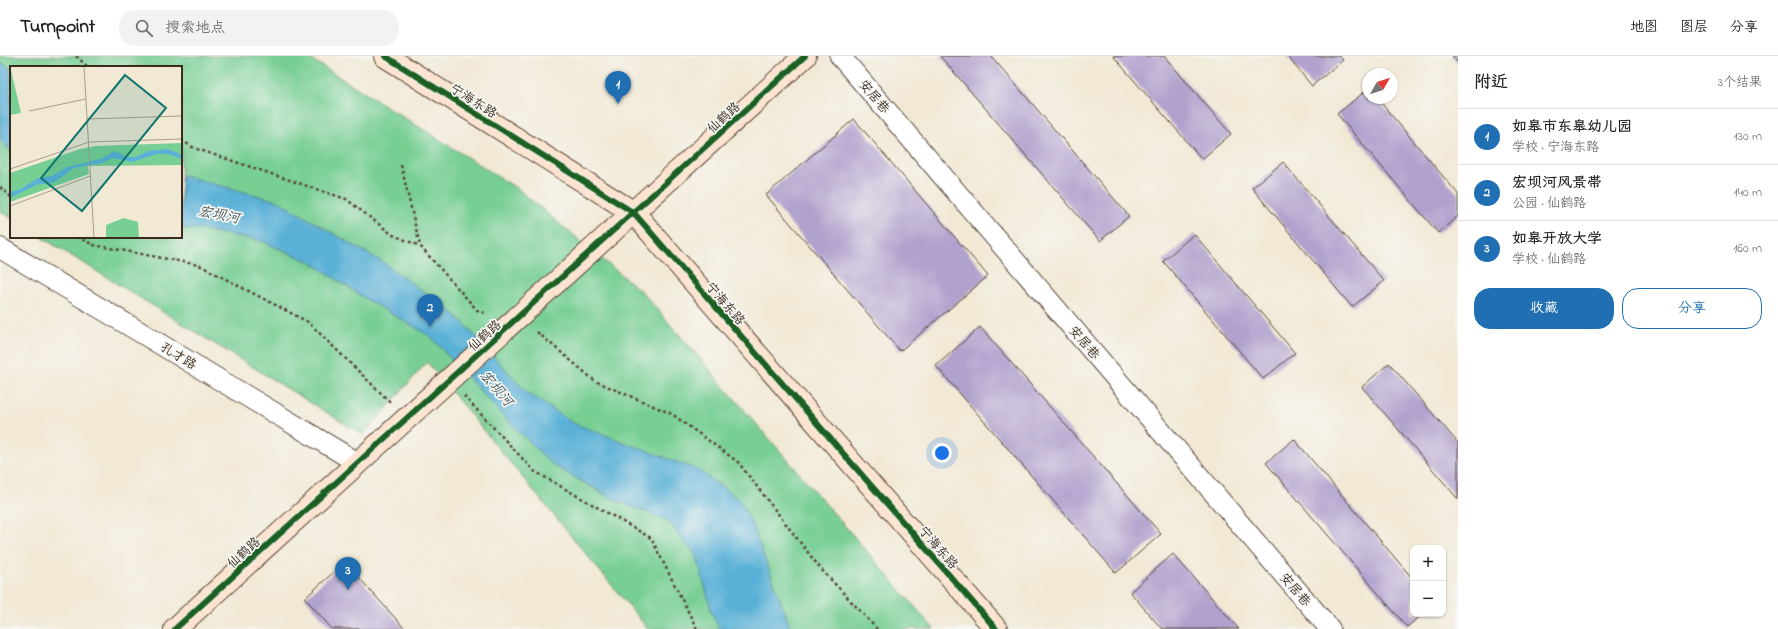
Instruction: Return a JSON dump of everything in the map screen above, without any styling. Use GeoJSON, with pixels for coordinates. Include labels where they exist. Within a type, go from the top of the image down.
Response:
{"type":"FeatureCollection","features":[{"type":"Feature","properties":{"kind":"street","name":"宁海东路"},"geometry":{"type":"LineString","coordinates":[[385,56],[634,213],[996,629]]}},
{"type":"Feature","properties":{"kind":"street","name":"仙鹤路"},"geometry":{"type":"LineString","coordinates":[[175,629],[805,56]]}},
{"type":"Feature","properties":{"kind":"street","name":"安居巷"},"geometry":{"type":"LineString","coordinates":[[840,56],[1330,629]]}},
{"type":"Feature","properties":{"kind":"street","name":"孔才路"},"geometry":{"type":"LineString","coordinates":[[0,248],[358,462]]}},
{"type":"Feature","properties":{"kind":"path"},"geometry":{"type":"LineString","coordinates":[[76,56],[87,66]]}},
{"type":"Feature","properties":{"kind":"path"},"geometry":{"type":"LineString","coordinates":[[182,141],[194,148],[346,199],[393,235],[420,246],[478,310],[512,324],[595,381],[672,414],[738,462],[820,568],[877,629]]}},
{"type":"Feature","properties":{"kind":"path"},"geometry":{"type":"LineString","coordinates":[[401,165],[420,246]]}},
{"type":"Feature","properties":{"kind":"path"},"geometry":{"type":"LineString","coordinates":[[0,187],[10,196]]}},
{"type":"Feature","properties":{"kind":"path"},"geometry":{"type":"LineString","coordinates":[[79,238],[94,245],[199,265],[308,322],[406,418]]}},
{"type":"Feature","properties":{"kind":"path"},"geometry":{"type":"LineString","coordinates":[[453,377],[534,471],[651,538],[697,629]]}},
{"type":"Feature","properties":{"kind":"green space"},"geometry":{"type":"Polygon","coordinates":[[[0,56],[306,56],[518,189],[643,293],[934,629],[648,629],[427,362],[363,435],[43,238],[182,238],[182,66],[10,66],[10,217],[0,211],[0,56]]]}},
{"type":"Feature","properties":{"kind":"water"},"geometry":{"type":"Polygon","coordinates":[[[0,62],[10,68],[10,151],[0,139],[0,62]]]}},
{"type":"Feature","properties":{"kind":"water","name":"宏坝河"},"geometry":{"type":"Polygon","coordinates":[[[182,175],[278,201],[384,263],[457,316],[525,391],[573,423],[698,470],[739,499],[752,524],[791,629],[719,629],[711,610],[697,557],[667,520],[617,501],[554,466],[508,421],[430,336],[364,298],[311,262],[261,241],[199,229],[182,229],[182,175]]]}},
{"type":"Feature","properties":{"kind":"building"},"geometry":{"type":"Polygon","coordinates":[[[940,56],[991,56],[1129,216],[1100,241],[940,56]]]}},
{"type":"Feature","properties":{"kind":"building"},"geometry":{"type":"Polygon","coordinates":[[[1113,56],[1164,56],[1231,134],[1202,159],[1113,56]]]}},
{"type":"Feature","properties":{"kind":"building"},"geometry":{"type":"Polygon","coordinates":[[[1287,56],[1339,56],[1343,60],[1312,86],[1287,56]]]}},
{"type":"Feature","properties":{"kind":"building"},"geometry":{"type":"Polygon","coordinates":[[[1452,56],[1458,56],[1458,63],[1452,56]]]}},
{"type":"Feature","properties":{"kind":"building"},"geometry":{"type":"Polygon","coordinates":[[[1362,94],[1362,104],[1382,104],[1458,194],[1458,216],[1438,233],[1337,114],[1362,94]]]}},
{"type":"Feature","properties":{"kind":"building"},"geometry":{"type":"Polygon","coordinates":[[[854,119],[988,276],[900,351],[766,195],[854,119]]]}},
{"type":"Feature","properties":{"kind":"building"},"geometry":{"type":"Polygon","coordinates":[[[1283,162],[1384,281],[1352,307],[1252,188],[1283,162]]]}},
{"type":"Feature","properties":{"kind":"building"},"geometry":{"type":"Polygon","coordinates":[[[1194,234],[1295,353],[1263,379],[1163,261],[1194,234]]]}},
{"type":"Feature","properties":{"kind":"building"},"geometry":{"type":"Polygon","coordinates":[[[980,327],[1161,534],[1116,573],[936,366],[980,327]]]}},
{"type":"Feature","properties":{"kind":"building"},"geometry":{"type":"Polygon","coordinates":[[[1389,363],[1458,443],[1458,499],[1362,387],[1389,363]]]}},
{"type":"Feature","properties":{"kind":"building"},"geometry":{"type":"Polygon","coordinates":[[[1294,439],[1410,575],[1410,617],[1419,617],[1407,627],[1266,463],[1294,439]]]}},
{"type":"Feature","properties":{"kind":"building"},"geometry":{"type":"Polygon","coordinates":[[[1173,554],[1239,629],[1162,629],[1130,592],[1173,554]]]}},
{"type":"Feature","properties":{"kind":"building"},"geometry":{"type":"Polygon","coordinates":[[[345,562],[405,629],[332,629],[305,598],[345,562]]]}},
{"type":"Feature","properties":{"kind":"cycle path"},"geometry":{"type":"LineString","coordinates":[[385,56],[634,213],[996,629]]}},
{"type":"Feature","properties":{"kind":"cycle path"},"geometry":{"type":"LineString","coordinates":[[175,629],[805,56]]}},
{"type":"Feature","properties":{"kind":"place","name":"如皋市东皋幼儿园"},"geometry":{"type":"Point","coordinates":[618,104]}},
{"type":"Feature","properties":{"kind":"place","name":"宏坝河风景带"},"geometry":{"type":"Point","coordinates":[430,327]}},
{"type":"Feature","properties":{"kind":"place","name":"如皋开放大学"},"geometry":{"type":"Point","coordinates":[348,590]}}]}
